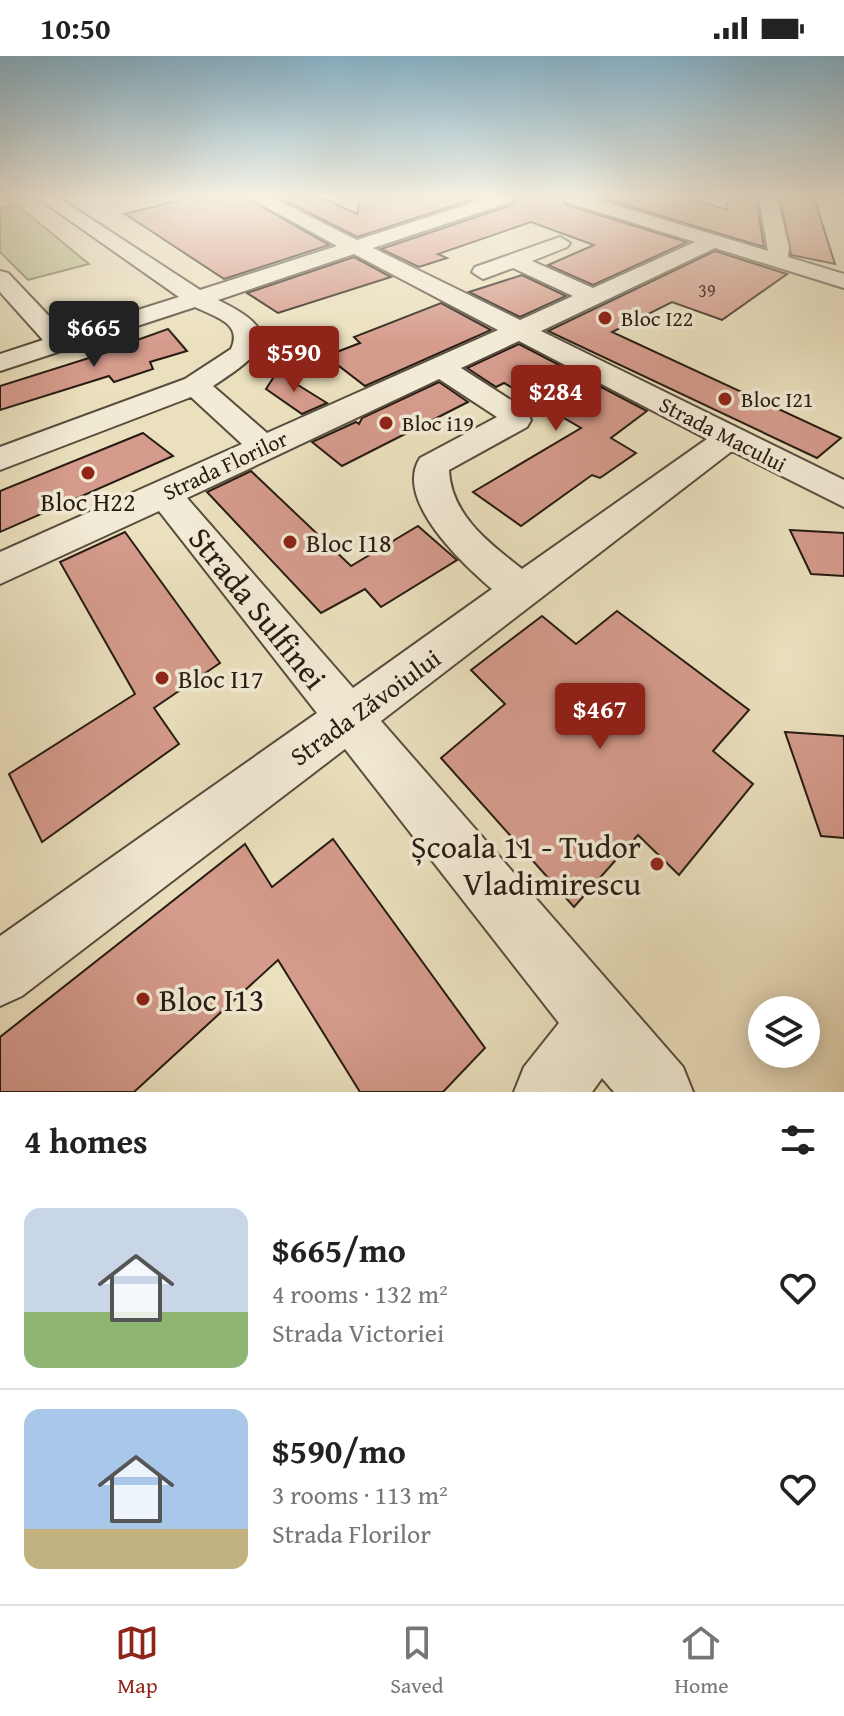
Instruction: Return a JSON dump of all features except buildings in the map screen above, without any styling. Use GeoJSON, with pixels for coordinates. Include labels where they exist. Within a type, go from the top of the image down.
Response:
{"type":"FeatureCollection","features":[{"type":"Feature","properties":{"kind":"street"},"geometry":{"type":"LineString","coordinates":[[0,459],[195,385],[243,354],[248,331],[240,320],[198,299],[119,246]]}},
{"type":"Feature","properties":{"kind":"street"},"geometry":{"type":"LineString","coordinates":[[483,272],[551,246]]}},
{"type":"Feature","properties":{"kind":"street","name":"Strada Florilor"},"geometry":{"type":"LineString","coordinates":[[0,569],[702,246]]}},
{"type":"Feature","properties":{"kind":"street"},"geometry":{"type":"LineString","coordinates":[[727,246],[844,281]]}},
{"type":"Feature","properties":{"kind":"street"},"geometry":{"type":"LineString","coordinates":[[776,261],[779,246]]}},
{"type":"Feature","properties":{"kind":"street"},"geometry":{"type":"LineString","coordinates":[[0,363],[356,247]]}},
{"type":"Feature","properties":{"kind":"street","name":"Strada Macului"},"geometry":{"type":"LineString","coordinates":[[356,247],[844,495]]}},
{"type":"Feature","properties":{"kind":"street"},"geometry":{"type":"LineString","coordinates":[[514,261],[592,296]]}},
{"type":"Feature","properties":{"kind":"street"},"geometry":{"type":"LineString","coordinates":[[0,278],[60,343]]}},
{"type":"Feature","properties":{"kind":"street"},"geometry":{"type":"LineString","coordinates":[[438,366],[514,415],[516,420],[442,459],[432,466],[431,474],[439,500],[461,540],[522,591]]}},
{"type":"Feature","properties":{"kind":"street"},"geometry":{"type":"LineString","coordinates":[[195,385],[264,447]]}},
{"type":"Feature","properties":{"kind":"street","name":"Strada Zăvoiului"},"geometry":{"type":"LineString","coordinates":[[0,974],[729,438]]}},
{"type":"Feature","properties":{"kind":"street","name":"Strada Sulfinei"},"geometry":{"type":"LineString","coordinates":[[164,494],[658,1092]]}},
{"type":"Feature","properties":{"kind":"street"},"geometry":{"type":"LineString","coordinates":[[549,1092],[601,1024]]}},
{"type":"Feature","properties":{"kind":"green space"},"geometry":{"type":"Polygon","coordinates":[[[0,246],[68,246],[89,264],[28,280],[0,252],[0,246]]]}},
{"type":"Feature","properties":{"kind":"place","name":"Bloc I22"},"geometry":{"type":"Point","coordinates":[605,318]}},
{"type":"Feature","properties":{"kind":"place","name":"Bloc I21"},"geometry":{"type":"Point","coordinates":[725,399]}},
{"type":"Feature","properties":{"kind":"place","name":"Bloc i19"},"geometry":{"type":"Point","coordinates":[386,423]}},
{"type":"Feature","properties":{"kind":"place","name":"Bloc H22"},"geometry":{"type":"Point","coordinates":[88,473]}},
{"type":"Feature","properties":{"kind":"place","name":"Bloc I18"},"geometry":{"type":"Point","coordinates":[290,542]}},
{"type":"Feature","properties":{"kind":"place","name":"Bloc I17"},"geometry":{"type":"Point","coordinates":[162,678]}},
{"type":"Feature","properties":{"kind":"place","name":"Școala 11 - Tudor Vladimirescu"},"geometry":{"type":"Point","coordinates":[657,864]}},
{"type":"Feature","properties":{"kind":"place","name":"Bloc I13"},"geometry":{"type":"Point","coordinates":[143,999]}}]}
